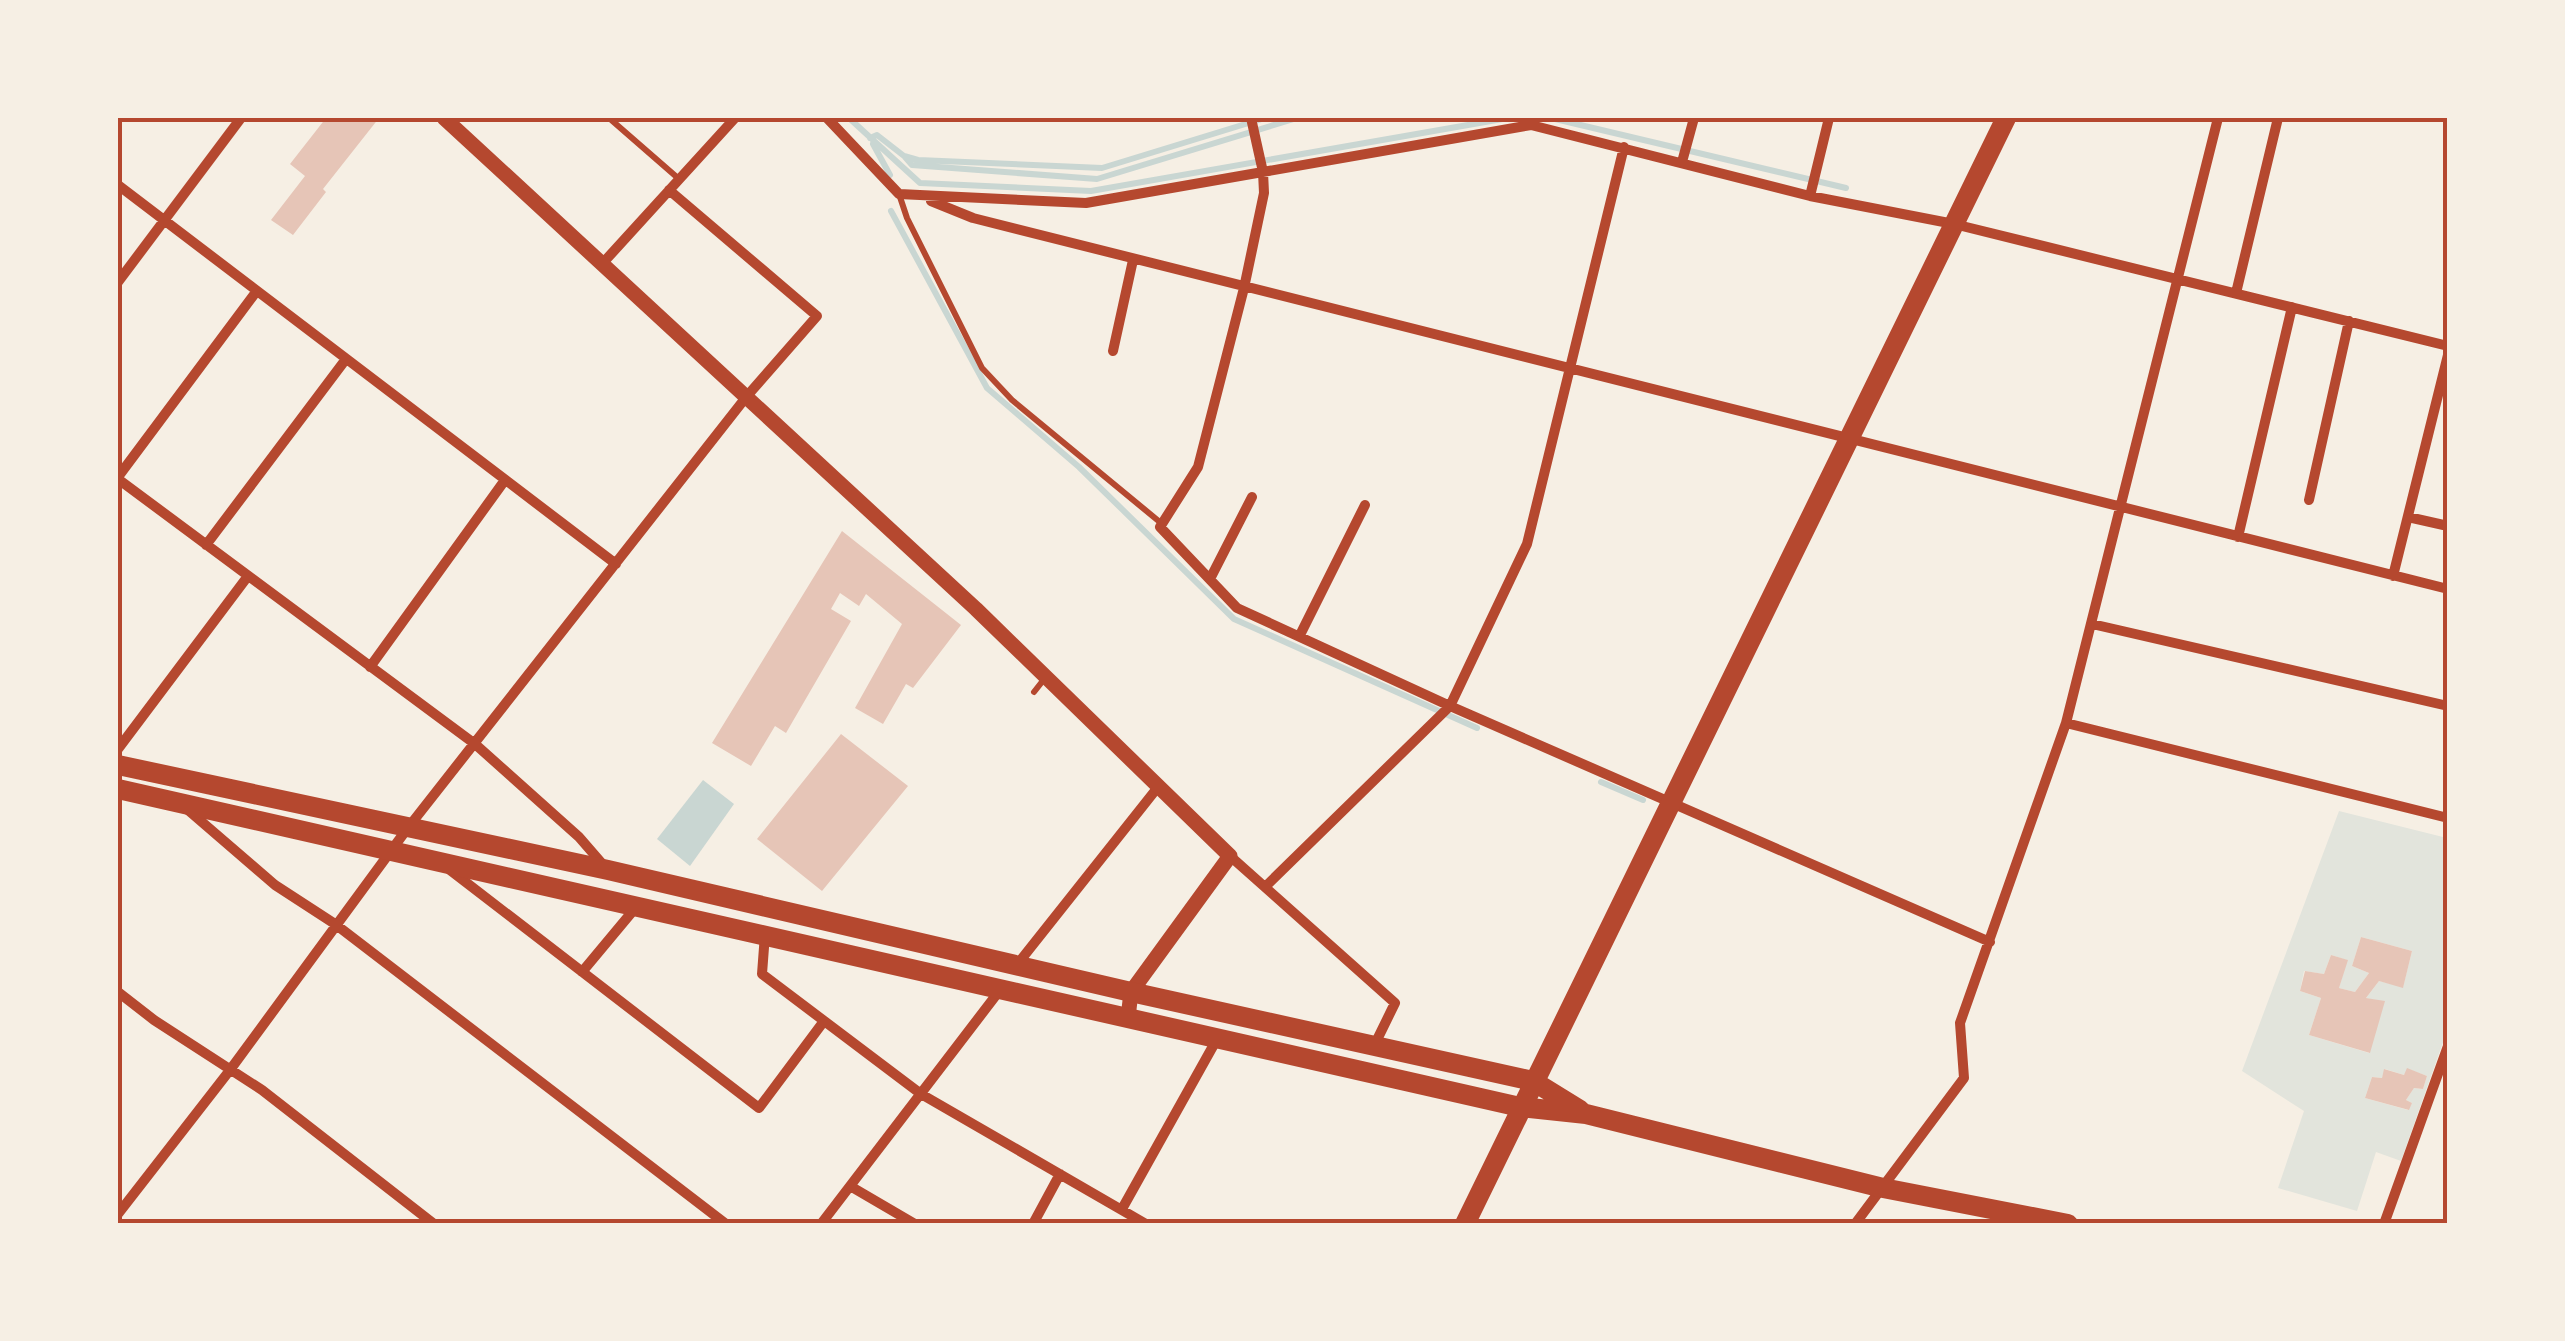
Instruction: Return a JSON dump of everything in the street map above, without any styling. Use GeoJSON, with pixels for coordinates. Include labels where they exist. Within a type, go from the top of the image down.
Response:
{"type":"FeatureCollection","features":[{"type":"Feature","properties":{"kind":"main road"},"geometry":{"type":"LineString","coordinates":[[1465,1224],[2006,118]]}},
{"type":"Feature","properties":{"kind":"main road"},"geometry":{"type":"LineString","coordinates":[[118,764],[608,870],[1533,1081],[1586,1114]]}},
{"type":"Feature","properties":{"kind":"main road"},"geometry":{"type":"LineString","coordinates":[[118,789],[1520,1107],[1586,1114],[1883,1188],[2068,1224]]}},
{"type":"Feature","properties":{"kind":"street"},"geometry":{"type":"LineString","coordinates":[[118,282],[241,118]]}},
{"type":"Feature","properties":{"kind":"street"},"geometry":{"type":"LineString","coordinates":[[444,118],[962,596],[1230,856],[1395,1002],[1373,1047]]}},
{"type":"Feature","properties":{"kind":"street"},"geometry":{"type":"LineString","coordinates":[[602,264],[735,118]]}},
{"type":"Feature","properties":{"kind":"street"},"geometry":{"type":"LineString","coordinates":[[827,118],[899,194],[1086,202],[1530,126],[1682,162],[1812,186],[2448,346]]}},
{"type":"Feature","properties":{"kind":"street"},"geometry":{"type":"LineString","coordinates":[[1251,118],[1264,193],[1244,288],[1198,467],[1160,527],[1237,608],[1300,635],[1446,711],[1672,801],[1990,942]]}},
{"type":"Feature","properties":{"kind":"street"},"geometry":{"type":"LineString","coordinates":[[1682,162],[1694,118]]}},
{"type":"Feature","properties":{"kind":"street"},"geometry":{"type":"LineString","coordinates":[[1812,186],[1829,118]]}},
{"type":"Feature","properties":{"kind":"street"},"geometry":{"type":"LineString","coordinates":[[1855,1224],[1964,1078],[1960,1023],[2066,722],[2218,118]]}},
{"type":"Feature","properties":{"kind":"street"},"geometry":{"type":"LineString","coordinates":[[2236,293],[2278,118]]}},
{"type":"Feature","properties":{"kind":"street"},"geometry":{"type":"LineString","coordinates":[[1266,886],[1446,711],[1527,544],[1624,147]]}},
{"type":"Feature","properties":{"kind":"street"},"geometry":{"type":"LineString","coordinates":[[118,185],[616,564]]}},
{"type":"Feature","properties":{"kind":"street"},"geometry":{"type":"LineString","coordinates":[[120,1208],[230,1070],[407,829],[747,396],[816,316],[668,190]]}},
{"type":"Feature","properties":{"kind":"street"},"geometry":{"type":"LineString","coordinates":[[921,197],[972,218],[1133,260],[2448,589]]}},
{"type":"Feature","properties":{"kind":"street"},"geometry":{"type":"LineString","coordinates":[[1112,351],[1133,260]]}},
{"type":"Feature","properties":{"kind":"street"},"geometry":{"type":"LineString","coordinates":[[256,292],[118,478],[475,744],[579,837],[608,870]]}},
{"type":"Feature","properties":{"kind":"street"},"geometry":{"type":"LineString","coordinates":[[2238,537],[2292,307]]}},
{"type":"Feature","properties":{"kind":"street"},"geometry":{"type":"LineString","coordinates":[[2310,500],[2349,321]]}},
{"type":"Feature","properties":{"kind":"street"},"geometry":{"type":"LineString","coordinates":[[2394,576],[2448,355]]}},
{"type":"Feature","properties":{"kind":"street"},"geometry":{"type":"LineString","coordinates":[[206,545],[346,360]]}},
{"type":"Feature","properties":{"kind":"street"},"geometry":{"type":"LineString","coordinates":[[370,666],[506,480]]}},
{"type":"Feature","properties":{"kind":"street"},"geometry":{"type":"LineString","coordinates":[[1210,580],[1252,496]]}},
{"type":"Feature","properties":{"kind":"street"},"geometry":{"type":"LineString","coordinates":[[1300,635],[1365,505]]}},
{"type":"Feature","properties":{"kind":"street"},"geometry":{"type":"LineString","coordinates":[[2408,517],[2448,526]]}},
{"type":"Feature","properties":{"kind":"street"},"geometry":{"type":"LineString","coordinates":[[118,749],[248,576]]}},
{"type":"Feature","properties":{"kind":"street"},"geometry":{"type":"LineString","coordinates":[[2092,624],[2448,706]]}},
{"type":"Feature","properties":{"kind":"street"},"geometry":{"type":"LineString","coordinates":[[2066,722],[2448,818]]}},
{"type":"Feature","properties":{"kind":"street"},"geometry":{"type":"LineString","coordinates":[[1016,966],[1158,786]]}},
{"type":"Feature","properties":{"kind":"street"},"geometry":{"type":"LineString","coordinates":[[180,803],[276,885],[335,924],[726,1224]]}},
{"type":"Feature","properties":{"kind":"street"},"geometry":{"type":"LineString","coordinates":[[1128,1018],[1131,992],[1230,856]]}},
{"type":"Feature","properties":{"kind":"street"},"geometry":{"type":"LineString","coordinates":[[438,860],[758,1108],[824,1021]]}},
{"type":"Feature","properties":{"kind":"street"},"geometry":{"type":"LineString","coordinates":[[582,972],[638,905]]}},
{"type":"Feature","properties":{"kind":"street"},"geometry":{"type":"LineString","coordinates":[[765,933],[762,974],[922,1094],[1146,1224]]}},
{"type":"Feature","properties":{"kind":"street"},"geometry":{"type":"LineString","coordinates":[[821,1224],[1001,989]]}},
{"type":"Feature","properties":{"kind":"street"},"geometry":{"type":"LineString","coordinates":[[118,992],[262,1090],[434,1224]]}},
{"type":"Feature","properties":{"kind":"street"},"geometry":{"type":"LineString","coordinates":[[1122,1210],[1217,1038]]}},
{"type":"Feature","properties":{"kind":"street"},"geometry":{"type":"LineString","coordinates":[[2384,1224],[2448,1046]]}},
{"type":"Feature","properties":{"kind":"street"},"geometry":{"type":"LineString","coordinates":[[1033,1224],[1060,1174]]}},
{"type":"Feature","properties":{"kind":"street"},"geometry":{"type":"LineString","coordinates":[[850,1186],[915,1224]]}},
{"type":"Feature","properties":{"kind":"lane"},"geometry":{"type":"LineString","coordinates":[[609,118],[679,179]]}},
{"type":"Feature","properties":{"kind":"lane"},"geometry":{"type":"LineString","coordinates":[[899,194],[982,368],[1012,400],[1162,524]]}},
{"type":"Feature","properties":{"kind":"lane"},"geometry":{"type":"LineString","coordinates":[[1034,692],[1046,678]]}},
{"type":"Feature","properties":{"kind":"shaded area"},"geometry":{"type":"Polygon","coordinates":[[[703,780],[734,804],[690,866],[657,839],[703,780]]]}},
{"type":"Feature","properties":{"kind":"shaded area"},"geometry":{"type":"Polygon","coordinates":[[[2339,811],[2447,838],[2447,1031],[2401,1161],[2376,1152],[2357,1211],[2278,1188],[2304,1111],[2242,1071],[2339,811]],[[2361,937],[2352,966],[2369,973],[2355,992],[2339,988],[2347,960],[2331,955],[2324,974],[2304,971],[2300,991],[2321,998],[2309,1035],[2369,1053],[2384,1002],[2366,998],[2379,981],[2403,987],[2412,951],[2361,937]],[[2385,1069],[2382,1078],[2372,1077],[2365,1098],[2408,1110],[2412,1103],[2406,1100],[2414,1088],[2423,1089],[2427,1076],[2408,1069],[2404,1075],[2385,1069]]]}},
{"type":"Feature","properties":{"kind":"building"},"geometry":{"type":"Polygon","coordinates":[[[326,118],[379,118],[323,189],[326,192],[293,235],[271,220],[305,176],[290,164],[326,118]]]}},
{"type":"Feature","properties":{"kind":"building"},"geometry":{"type":"Polygon","coordinates":[[[842,531],[961,625],[913,688],[906,684],[883,724],[855,708],[902,624],[866,594],[859,606],[840,593],[831,609],[851,621],[786,733],[775,726],[751,766],[712,743],[842,531]]]}},
{"type":"Feature","properties":{"kind":"building"},"geometry":{"type":"Polygon","coordinates":[[[841,734],[908,786],[822,891],[757,839],[841,734]]]}},
{"type":"Feature","properties":{"kind":"building"},"geometry":{"type":"Polygon","coordinates":[[[2361,937],[2412,951],[2403,988],[2379,981],[2366,998],[2385,1001],[2370,1053],[2309,1035],[2321,998],[2300,991],[2305,971],[2324,974],[2331,955],[2348,960],[2339,988],[2355,992],[2369,973],[2352,966],[2361,937]]]}},
{"type":"Feature","properties":{"kind":"building"},"geometry":{"type":"Polygon","coordinates":[[[2407,1068],[2427,1076],[2423,1089],[2414,1088],[2406,1100],[2412,1103],[2409,1110],[2365,1098],[2372,1077],[2382,1078],[2384,1069],[2404,1075],[2407,1068]]]}},
{"type":"Feature","properties":{"kind":"waterway"},"geometry":{"type":"LineString","coordinates":[[849,118],[920,183],[1091,191],[1508,118]]}},
{"type":"Feature","properties":{"kind":"waterway"},"geometry":{"type":"LineString","coordinates":[[870,138],[877,135],[904,156],[918,160],[1102,168],[1265,118]]}},
{"type":"Feature","properties":{"kind":"waterway"},"geometry":{"type":"LineString","coordinates":[[905,157],[912,165],[1097,179],[1297,118]]}},
{"type":"Feature","properties":{"kind":"waterway"},"geometry":{"type":"LineString","coordinates":[[1551,118],[1846,188]]}},
{"type":"Feature","properties":{"kind":"waterway"},"geometry":{"type":"LineString","coordinates":[[873,144],[890,175]]}},
{"type":"Feature","properties":{"kind":"waterway"},"geometry":{"type":"LineString","coordinates":[[891,211],[987,388],[1079,467],[1234,619],[1477,728]]}},
{"type":"Feature","properties":{"kind":"waterway"},"geometry":{"type":"LineString","coordinates":[[1601,782],[1643,800]]}}]}
